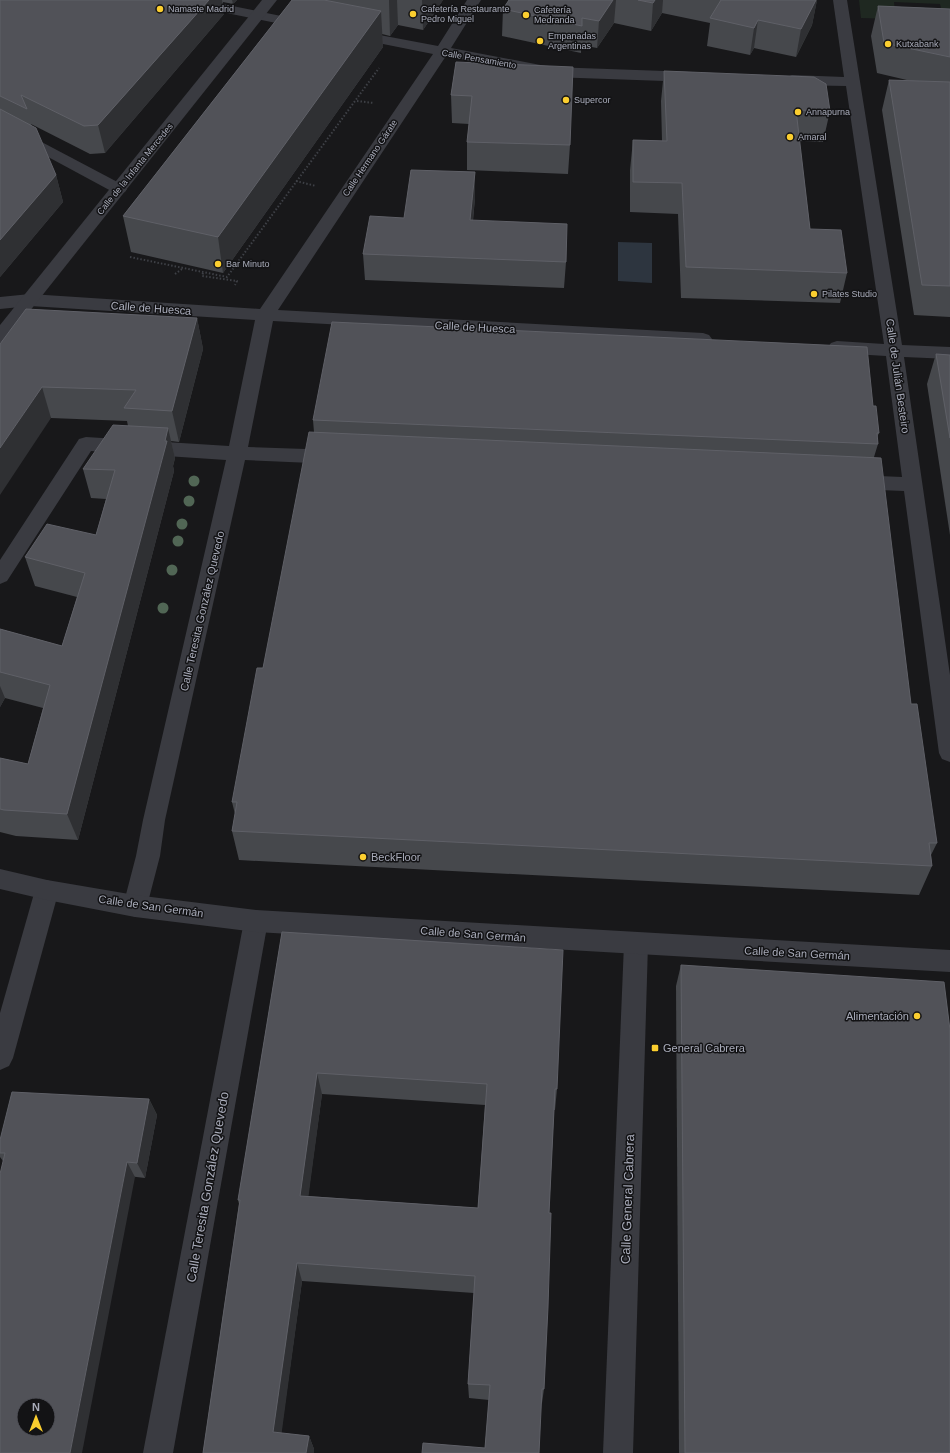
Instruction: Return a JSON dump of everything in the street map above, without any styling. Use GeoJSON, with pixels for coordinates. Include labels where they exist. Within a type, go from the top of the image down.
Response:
{"type":"FeatureCollection","features":[{"type":"Feature","properties":{"kind":"street"},"geometry":{"type":"LineString","coordinates":[[182,0],[319,28]]}},
{"type":"Feature","properties":{"kind":"street","name":"Calle de la Infanta Mercedes"},"geometry":{"type":"LineString","coordinates":[[0,337],[270,0]]}},
{"type":"Feature","properties":{"kind":"street","name":"Calle Hermano Gárate"},"geometry":{"type":"LineString","coordinates":[[265,315],[441,52],[474,0]]}},
{"type":"Feature","properties":{"kind":"street","name":"Calle de Julián Besteiro"},"geometry":{"type":"LineString","coordinates":[[840,0],[894,350],[950,752]]}},
{"type":"Feature","properties":{"kind":"street","name":"Calle Pensamiento"},"geometry":{"type":"LineString","coordinates":[[342,32],[551,72],[710,77]]}},
{"type":"Feature","properties":{"kind":"street"},"geometry":{"type":"LineString","coordinates":[[781,80],[852,82]]}},
{"type":"Feature","properties":{"kind":"street"},"geometry":{"type":"LineString","coordinates":[[0,125],[119,188]]}},
{"type":"Feature","properties":{"kind":"street","name":"Calle de Huesca"},"geometry":{"type":"LineString","coordinates":[[0,302],[30,300],[265,315],[719,340]]}},
{"type":"Feature","properties":{"kind":"street","name":"Calle Teresita González Quevedo"},"geometry":{"type":"LineString","coordinates":[[135,906],[148,856],[154,820],[238,453],[265,315]]}},
{"type":"Feature","properties":{"kind":"street"},"geometry":{"type":"LineString","coordinates":[[822,346],[950,353]]}},
{"type":"Feature","properties":{"kind":"street"},"geometry":{"type":"LineString","coordinates":[[0,576],[86,444],[349,458]]}},
{"type":"Feature","properties":{"kind":"street"},"geometry":{"type":"LineString","coordinates":[[834,481],[913,484]]}},
{"type":"Feature","properties":{"kind":"street","name":"Calle de San Germán"},"geometry":{"type":"LineString","coordinates":[[0,879],[46,890],[135,906],[256,921],[950,962]]}},
{"type":"Feature","properties":{"kind":"street"},"geometry":{"type":"LineString","coordinates":[[0,1058],[46,890]]}},
{"type":"Feature","properties":{"kind":"street","name":"Calle Teresita González Quevedo"},"geometry":{"type":"LineString","coordinates":[[158,1453],[256,921]]}},
{"type":"Feature","properties":{"kind":"street","name":"Calle General Cabrera"},"geometry":{"type":"LineString","coordinates":[[618,1453],[636,944]]}},
{"type":"Feature","properties":{"kind":"path"},"geometry":{"type":"LineString","coordinates":[[130,257],[227,277],[379,68]]}},
{"type":"Feature","properties":{"kind":"path"},"geometry":{"type":"LineString","coordinates":[[356,101],[374,103]]}},
{"type":"Feature","properties":{"kind":"path"},"geometry":{"type":"LineString","coordinates":[[296,181],[316,186]]}},
{"type":"Feature","properties":{"kind":"path"},"geometry":{"type":"LineString","coordinates":[[239,262],[261,267]]}},
{"type":"Feature","properties":{"kind":"path"},"geometry":{"type":"LineString","coordinates":[[175,274],[182,268]]}},
{"type":"Feature","properties":{"kind":"path"},"geometry":{"type":"LineString","coordinates":[[203,273],[202,276],[237,281],[235,284]]}},
{"type":"Feature","properties":{"kind":"shaded area"},"geometry":{"type":"Polygon","coordinates":[[[859,0],[950,0],[950,24],[945,23],[940,4],[894,2],[896,19],[861,18],[859,0]]]}},
{"type":"Feature","properties":{"kind":"shaded area"},"geometry":{"type":"Polygon","coordinates":[[[618,242],[652,243],[652,283],[618,281],[618,242]]]}},
{"type":"Feature","properties":{"kind":"building"},"geometry":{"type":"Polygon","coordinates":[[[0,0],[209,0],[98,125],[84,126],[21,95],[27,109],[0,96],[0,0]]]}},
{"type":"Feature","properties":{"kind":"building"},"geometry":{"type":"Polygon","coordinates":[[[292,0],[324,0],[381,11],[218,237],[123,216],[292,0]]]}},
{"type":"Feature","properties":{"kind":"building"},"geometry":{"type":"Polygon","coordinates":[[[509,0],[613,0],[599,21],[582,18],[582,26],[503,9],[509,0]]]}},
{"type":"Feature","properties":{"kind":"building"},"geometry":{"type":"Polygon","coordinates":[[[638,0],[655,0],[653,3],[638,0]]]}},
{"type":"Feature","properties":{"kind":"building"},"geometry":{"type":"Polygon","coordinates":[[[721,0],[816,0],[801,29],[758,20],[754,28],[710,18],[721,0]]]}},
{"type":"Feature","properties":{"kind":"building"},"geometry":{"type":"Polygon","coordinates":[[[878,6],[950,9],[950,57],[884,43],[878,6]]]}},
{"type":"Feature","properties":{"kind":"building"},"geometry":{"type":"Polygon","coordinates":[[[456,62],[573,67],[570,145],[467,142],[472,96],[451,95],[456,62]]]}},
{"type":"Feature","properties":{"kind":"building"},"geometry":{"type":"Polygon","coordinates":[[[664,71],[814,77],[826,84],[830,111],[796,110],[810,229],[841,230],[847,273],[686,267],[682,183],[633,182],[633,140],[667,141],[664,71]]]}},
{"type":"Feature","properties":{"kind":"building"},"geometry":{"type":"Polygon","coordinates":[[[889,80],[950,82],[950,286],[922,285],[889,80]]]}},
{"type":"Feature","properties":{"kind":"building"},"geometry":{"type":"Polygon","coordinates":[[[0,109],[36,128],[56,175],[0,240],[0,109]]]}},
{"type":"Feature","properties":{"kind":"building"},"geometry":{"type":"Polygon","coordinates":[[[411,170],[475,172],[470,220],[567,224],[566,262],[363,254],[370,216],[404,218],[411,170]]]}},
{"type":"Feature","properties":{"kind":"building"},"geometry":{"type":"Polygon","coordinates":[[[26,309],[197,318],[172,411],[124,408],[136,390],[42,387],[0,448],[0,344],[26,309]]]}},
{"type":"Feature","properties":{"kind":"building"},"geometry":{"type":"Polygon","coordinates":[[[332,322],[867,347],[873,406],[876,406],[879,433],[877,433],[878,444],[313,420],[332,322]]]}},
{"type":"Feature","properties":{"kind":"building"},"geometry":{"type":"Polygon","coordinates":[[[936,354],[950,355],[950,438],[936,354]]]}},
{"type":"Feature","properties":{"kind":"building"},"geometry":{"type":"Polygon","coordinates":[[[113,425],[168,428],[165,441],[167,441],[67,814],[0,809],[0,758],[28,764],[50,685],[0,672],[0,629],[62,646],[85,573],[25,557],[47,524],[96,535],[115,470],[83,469],[113,425]]]}},
{"type":"Feature","properties":{"kind":"building"},"geometry":{"type":"Polygon","coordinates":[[[309,432],[881,458],[911,704],[917,704],[937,843],[929,843],[932,866],[232,831],[237,802],[232,802],[257,668],[263,668],[309,432]]]}},
{"type":"Feature","properties":{"kind":"building"},"geometry":{"type":"Polygon","coordinates":[[[282,932],[563,950],[557,1089],[555,1089],[549,1213],[551,1213],[548,1307],[539,1453],[422,1453],[423,1443],[485,1448],[490,1385],[468,1384],[475,1276],[297,1263],[273,1432],[309,1436],[306,1453],[203,1453],[240,1200],[238,1200],[282,932]],[[317,1073],[300,1196],[478,1208],[487,1084],[317,1073]]]}},
{"type":"Feature","properties":{"kind":"building"},"geometry":{"type":"Polygon","coordinates":[[[681,965],[944,982],[950,1030],[950,1453],[685,1453],[681,965]]]}},
{"type":"Feature","properties":{"kind":"building"},"geometry":{"type":"Polygon","coordinates":[[[12,1092],[149,1099],[137,1163],[127,1162],[70,1453],[0,1453],[0,1174],[5,1153],[0,1153],[0,1140],[12,1092]]]}},
{"type":"Feature","properties":{"kind":"place","name":"Namaste Madrid"},"geometry":{"type":"Point","coordinates":[160,9]}},
{"type":"Feature","properties":{"kind":"place","name":"Cafetería Restaurante Pedro Miguel"},"geometry":{"type":"Point","coordinates":[413,14]}},
{"type":"Feature","properties":{"kind":"place","name":"Cafetería Medranda"},"geometry":{"type":"Point","coordinates":[526,15]}},
{"type":"Feature","properties":{"kind":"place","name":"Empanadas Argentinas"},"geometry":{"type":"Point","coordinates":[540,41]}},
{"type":"Feature","properties":{"kind":"place","name":"Kutxabank"},"geometry":{"type":"Point","coordinates":[888,44]}},
{"type":"Feature","properties":{"kind":"place","name":"Supercor"},"geometry":{"type":"Point","coordinates":[566,100]}},
{"type":"Feature","properties":{"kind":"place","name":"Annapurna"},"geometry":{"type":"Point","coordinates":[798,112]}},
{"type":"Feature","properties":{"kind":"place","name":"Amaral"},"geometry":{"type":"Point","coordinates":[790,137]}},
{"type":"Feature","properties":{"kind":"place","name":"Bar Minuto"},"geometry":{"type":"Point","coordinates":[218,264]}},
{"type":"Feature","properties":{"kind":"place","name":"Pilates Studio"},"geometry":{"type":"Point","coordinates":[814,294]}},
{"type":"Feature","properties":{"kind":"place","name":"BeckFloor"},"geometry":{"type":"Point","coordinates":[363,857]}},
{"type":"Feature","properties":{"kind":"place","name":"Alimentación"},"geometry":{"type":"Point","coordinates":[917,1016]}},
{"type":"Feature","properties":{"kind":"place","name":"General Cabrera"},"geometry":{"type":"Point","coordinates":[655,1048]}}]}
